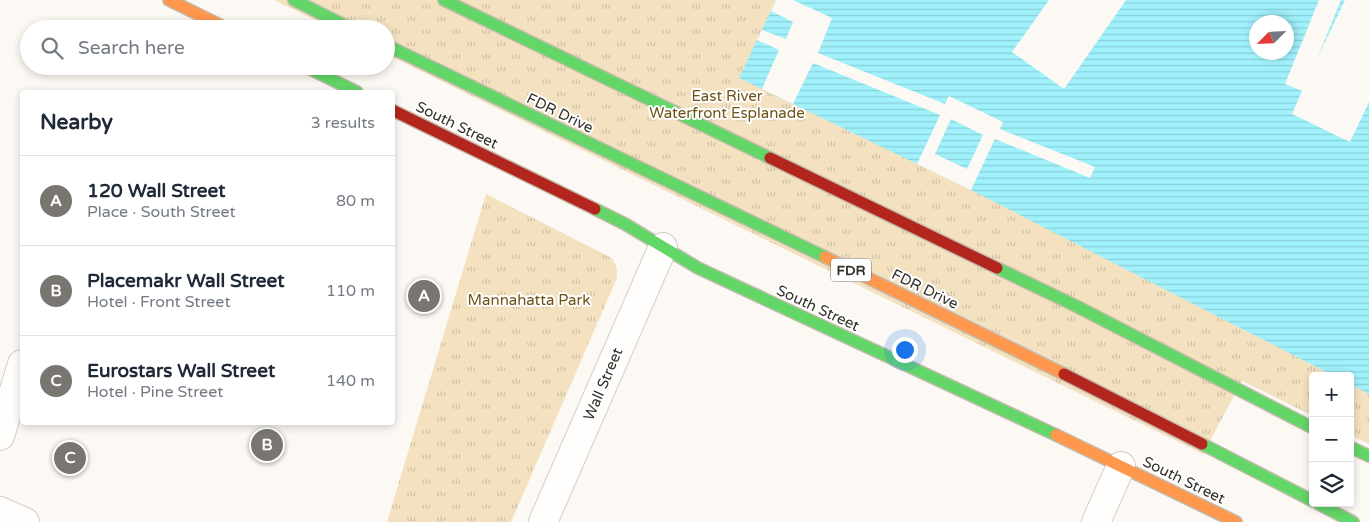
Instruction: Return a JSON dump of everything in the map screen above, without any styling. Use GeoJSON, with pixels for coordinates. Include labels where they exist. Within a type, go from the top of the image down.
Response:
{"type":"FeatureCollection","features":[{"type":"Feature","properties":{"kind":"main road"},"geometry":{"type":"LineString","coordinates":[[169,0],[210,20]]}},
{"type":"Feature","properties":{"kind":"main road"},"geometry":{"type":"LineString","coordinates":[[294,0],[334,20]]}},
{"type":"Feature","properties":{"kind":"main road"},"geometry":{"type":"LineString","coordinates":[[444,0],[1074,305],[1309,426]]}},
{"type":"Feature","properties":{"kind":"main road","name":"FDR Drive"},"geometry":{"type":"LineString","coordinates":[[395,49],[1038,361],[1309,499]]}},
{"type":"Feature","properties":{"kind":"main road"},"geometry":{"type":"LineString","coordinates":[[322,75],[353,90]]}},
{"type":"Feature","properties":{"kind":"main road","name":"South Street"},"geometry":{"type":"LineString","coordinates":[[395,111],[625,224],[698,268],[1121,466],[1236,522]]}},
{"type":"Feature","properties":{"kind":"main road"},"geometry":{"type":"LineString","coordinates":[[1354,449],[1369,456]]}},
{"type":"Feature","properties":{"kind":"main road"},"geometry":{"type":"LineString","coordinates":[[1325,507],[1353,522]]}},
{"type":"Feature","properties":{"kind":"street","name":"Wall Street"},"geometry":{"type":"LineString","coordinates":[[543,522],[663,247]]}},
{"type":"Feature","properties":{"kind":"street"},"geometry":{"type":"LineString","coordinates":[[0,436],[20,371]]}},
{"type":"Feature","properties":{"kind":"street"},"geometry":{"type":"LineString","coordinates":[[1096,522],[1121,466]]}},
{"type":"Feature","properties":{"kind":"street"},"geometry":{"type":"LineString","coordinates":[[0,511],[25,522]]}},
{"type":"Feature","properties":{"kind":"green space","name":"East River Waterfront Esplanade"},"geometry":{"type":"Polygon","coordinates":[[[274,0],[793,0],[972,190],[1326,372],[1309,372],[1309,414],[1242,381],[1203,454],[395,58],[395,20],[315,20],[274,0]]]}},
{"type":"Feature","properties":{"kind":"green space","name":"Mannahatta Park"},"geometry":{"type":"Polygon","coordinates":[[[486,194],[610,257],[617,269],[617,278],[511,522],[387,522],[486,194]]]}},
{"type":"Feature","properties":{"kind":"green space"},"geometry":{"type":"Polygon","coordinates":[[[1354,386],[1369,394],[1369,444],[1354,437],[1354,386]]]}},
{"type":"Feature","properties":{"kind":"water"},"geometry":{"type":"Polygon","coordinates":[[[776,0],[1369,0],[1369,394],[1354,386],[1354,372],[1326,372],[971,190],[739,78],[776,0]]]}},
{"type":"Feature","properties":{"kind":"pier"},"geometry":{"type":"Polygon","coordinates":[[[776,0],[793,0],[832,18],[818,53],[945,104],[949,96],[1003,122],[1000,129],[1095,167],[1090,178],[995,139],[971,190],[917,164],[940,115],[813,63],[793,104],[762,89],[779,50],[757,40],[762,30],[786,39],[793,22],[771,11],[776,0]],[[951,119],[935,154],[967,169],[983,135],[951,119]]]}},
{"type":"Feature","properties":{"kind":"pier"},"geometry":{"type":"Polygon","coordinates":[[[1049,0],[1126,0],[1064,89],[1012,52],[1049,0]]]}},
{"type":"Feature","properties":{"kind":"pier"},"geometry":{"type":"Polygon","coordinates":[[[1319,0],[1341,0],[1317,59],[1345,0],[1369,0],[1369,102],[1350,142],[1292,114],[1302,91],[1285,84],[1319,0]]]}},
{"type":"Feature","properties":{"kind":"traffic: fast"},"geometry":{"type":"LineString","coordinates":[[294,0],[334,20]]}},
{"type":"Feature","properties":{"kind":"traffic: fast"},"geometry":{"type":"LineString","coordinates":[[444,0],[770,158]]}},
{"type":"Feature","properties":{"kind":"traffic: fast"},"geometry":{"type":"LineString","coordinates":[[395,49],[825,257]]}},
{"type":"Feature","properties":{"kind":"traffic: fast"},"geometry":{"type":"LineString","coordinates":[[322,75],[353,90]]}},
{"type":"Feature","properties":{"kind":"traffic: fast"},"geometry":{"type":"LineString","coordinates":[[595,209],[625,224],[698,268],[1056,435]]}},
{"type":"Feature","properties":{"kind":"traffic: fast"},"geometry":{"type":"LineString","coordinates":[[997,268],[1074,305],[1309,426]]}},
{"type":"Feature","properties":{"kind":"traffic: fast"},"geometry":{"type":"LineString","coordinates":[[1202,444],[1309,499]]}},
{"type":"Feature","properties":{"kind":"traffic: fast"},"geometry":{"type":"LineString","coordinates":[[1354,449],[1369,456]]}},
{"type":"Feature","properties":{"kind":"traffic: fast"},"geometry":{"type":"LineString","coordinates":[[1325,507],[1353,522]]}},
{"type":"Feature","properties":{"kind":"traffic: slow"},"geometry":{"type":"LineString","coordinates":[[169,0],[210,20]]}},
{"type":"Feature","properties":{"kind":"traffic: slow"},"geometry":{"type":"LineString","coordinates":[[825,257],[1064,374]]}},
{"type":"Feature","properties":{"kind":"traffic: slow"},"geometry":{"type":"LineString","coordinates":[[1056,435],[1236,522]]}},
{"type":"Feature","properties":{"kind":"traffic: jam"},"geometry":{"type":"LineString","coordinates":[[395,111],[595,209]]}},
{"type":"Feature","properties":{"kind":"traffic: jam"},"geometry":{"type":"LineString","coordinates":[[770,158],[997,268]]}},
{"type":"Feature","properties":{"kind":"traffic: jam"},"geometry":{"type":"LineString","coordinates":[[1064,374],[1202,444]]}},
{"type":"Feature","properties":{"kind":"place","name":"120 Wall Street"},"geometry":{"type":"Point","coordinates":[424,296]}},
{"type":"Feature","properties":{"kind":"place","name":"Placemakr Wall Street"},"geometry":{"type":"Point","coordinates":[267,445]}},
{"type":"Feature","properties":{"kind":"place","name":"Eurostars Wall Street"},"geometry":{"type":"Point","coordinates":[70,458]}}]}
